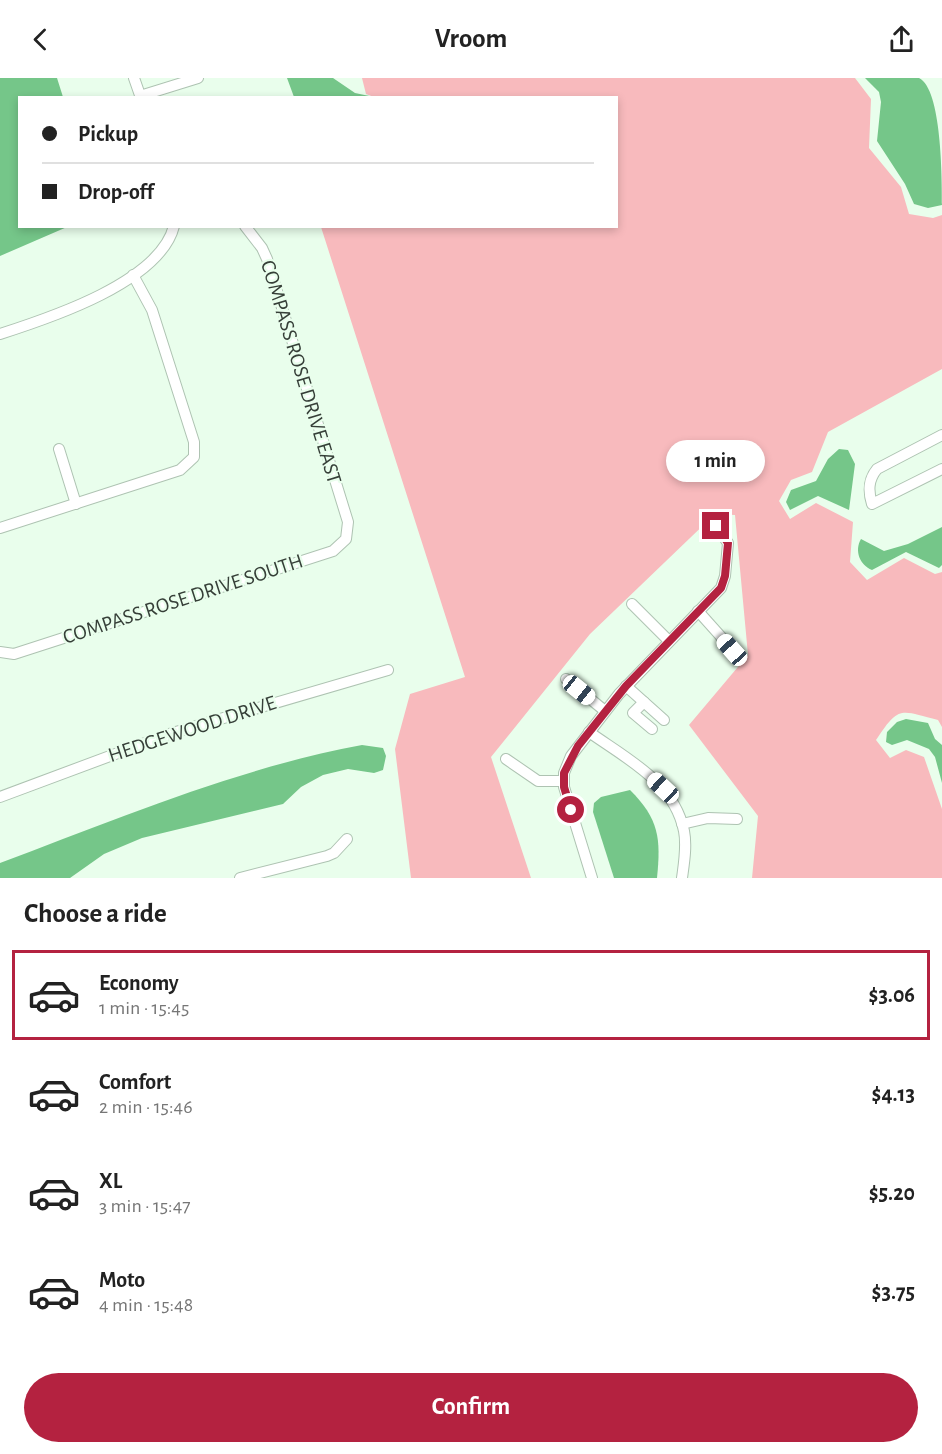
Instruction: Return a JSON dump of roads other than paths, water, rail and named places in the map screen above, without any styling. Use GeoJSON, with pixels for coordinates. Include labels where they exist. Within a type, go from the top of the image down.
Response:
{"type":"FeatureCollection","features":[{"type":"Feature","properties":{"kind":"street"},"geometry":{"type":"LineString","coordinates":[[134,78],[141,96]]}},
{"type":"Feature","properties":{"kind":"street"},"geometry":{"type":"LineString","coordinates":[[144,96],[198,78]]}},
{"type":"Feature","properties":{"kind":"street"},"geometry":{"type":"LineString","coordinates":[[0,334],[65,311],[133,275],[158,257],[170,239],[173,228]]}},
{"type":"Feature","properties":{"kind":"street","name":"COMPASS ROSE DRIVE EAST"},"geometry":{"type":"LineString","coordinates":[[247,228],[262,248],[267,259],[348,522]]}},
{"type":"Feature","properties":{"kind":"street"},"geometry":{"type":"LineString","coordinates":[[0,528],[180,471],[194,457],[194,442],[152,310],[133,275]]}},
{"type":"Feature","properties":{"kind":"street"},"geometry":{"type":"LineString","coordinates":[[942,435],[877,469],[871,477],[869,495],[872,504],[942,469]]}},
{"type":"Feature","properties":{"kind":"street"},"geometry":{"type":"LineString","coordinates":[[58,449],[76,504]]}},
{"type":"Feature","properties":{"kind":"street","name":"COMPASS ROSE DRIVE SOUTH"},"geometry":{"type":"LineString","coordinates":[[0,652],[14,654],[333,551],[346,539],[348,522]]}},
{"type":"Feature","properties":{"kind":"street"},"geometry":{"type":"LineString","coordinates":[[592,878],[564,781],[564,773],[571,756],[626,686],[668,640],[721,588],[725,576],[728,543],[716,526]]}},
{"type":"Feature","properties":{"kind":"street"},"geometry":{"type":"LineString","coordinates":[[632,604],[668,640]]}},
{"type":"Feature","properties":{"kind":"street"},"geometry":{"type":"LineString","coordinates":[[698,611],[732,650]]}},
{"type":"Feature","properties":{"kind":"street","name":"HEDGEWOOD DRIVE"},"geometry":{"type":"LineString","coordinates":[[0,797],[169,734],[388,670]]}},
{"type":"Feature","properties":{"kind":"street"},"geometry":{"type":"LineString","coordinates":[[566,679],[605,711]]}},
{"type":"Feature","properties":{"kind":"street"},"geometry":{"type":"LineString","coordinates":[[626,686],[664,720]]}},
{"type":"Feature","properties":{"kind":"street"},"geometry":{"type":"LineString","coordinates":[[644,702],[633,713],[652,729]]}},
{"type":"Feature","properties":{"kind":"street"},"geometry":{"type":"LineString","coordinates":[[589,732],[663,788],[674,801],[682,824],[685,847],[682,878]]}},
{"type":"Feature","properties":{"kind":"street"},"geometry":{"type":"LineString","coordinates":[[506,759],[538,781],[564,781]]}},
{"type":"Feature","properties":{"kind":"street"},"geometry":{"type":"LineString","coordinates":[[682,824],[708,818],[737,819]]}},
{"type":"Feature","properties":{"kind":"street"},"geometry":{"type":"LineString","coordinates":[[240,878],[327,856],[334,853],[347,839]]}}]}
